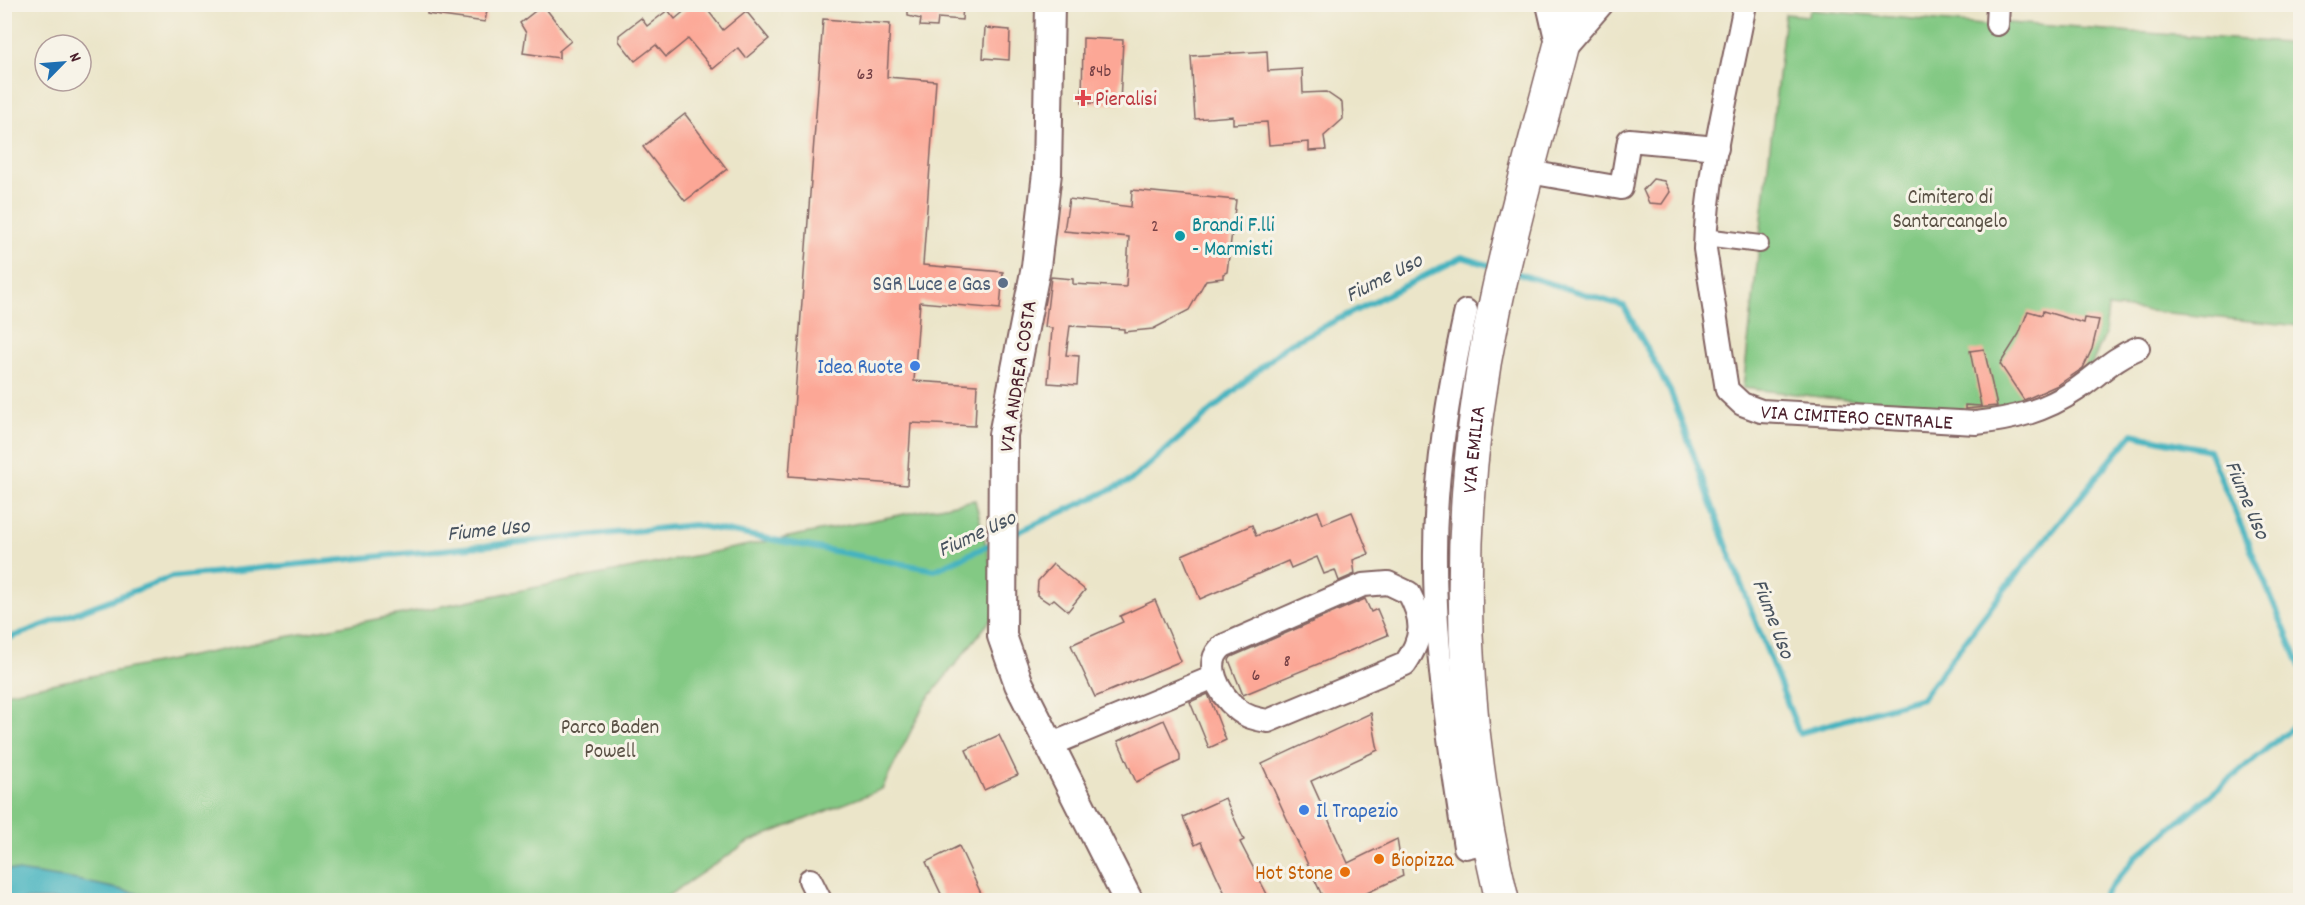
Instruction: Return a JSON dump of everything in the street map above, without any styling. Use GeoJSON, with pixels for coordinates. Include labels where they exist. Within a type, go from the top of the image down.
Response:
{"type":"FeatureCollection","features":[{"type":"Feature","properties":{"kind":"main road","name":"VIA EMILIA"},"geometry":{"type":"LineString","coordinates":[[1502,900],[1472,738],[1465,644],[1466,527],[1472,450],[1494,310],[1571,4]]}},
{"type":"Feature","properties":{"kind":"street","name":"VIA ANDREA COSTA"},"geometry":{"type":"LineString","coordinates":[[1050,4],[1047,173],[1036,267],[1003,435],[1002,636],[1019,684],[1128,900]]}},
{"type":"Feature","properties":{"kind":"street"},"geometry":{"type":"LineString","coordinates":[[1548,4],[1556,32],[1558,57]]}},
{"type":"Feature","properties":{"kind":"street"},"geometry":{"type":"LineString","coordinates":[[1558,57],[1569,40],[1602,4]]}},
{"type":"Feature","properties":{"kind":"street"},"geometry":{"type":"LineString","coordinates":[[1745,4],[1705,232],[1760,244]]}},
{"type":"Feature","properties":{"kind":"street"},"geometry":{"type":"LineString","coordinates":[[1526,184],[1621,188],[1629,140],[1718,148]]}},
{"type":"Feature","properties":{"kind":"street","name":"VIA CIMITERO CENTRALE"},"geometry":{"type":"LineString","coordinates":[[1705,232],[1705,249],[1727,390],[1742,404],[1761,411],[1976,423],[2001,420],[2037,412],[2076,390],[2119,356],[2138,348]]}},
{"type":"Feature","properties":{"kind":"street"},"geometry":{"type":"LineString","coordinates":[[1466,311],[1453,366],[1439,477],[1435,562],[1438,630],[1446,717],[1465,847],[1491,841]]}},
{"type":"Feature","properties":{"kind":"street"},"geometry":{"type":"LineString","coordinates":[[1388,583],[1397,586],[1409,593],[1420,617],[1416,647],[1405,664],[1268,721],[1253,718],[1238,710],[1214,677],[1212,667],[1214,654],[1223,646],[1362,585],[1388,583]]}},
{"type":"Feature","properties":{"kind":"street"},"geometry":{"type":"LineString","coordinates":[[1050,745],[1214,677]]}},
{"type":"Feature","properties":{"kind":"street"},"geometry":{"type":"LineString","coordinates":[[810,880],[820,900]]}},
{"type":"Feature","properties":{"kind":"green space","name":"Cimitero di Santarcangelo"},"geometry":{"type":"Polygon","coordinates":[[[1810,10],[1994,26],[1995,22],[2300,44],[2300,326],[2108,307],[2105,335],[2083,383],[2007,419],[1743,388],[1785,14],[1808,16],[1810,10]]]}},
{"type":"Feature","properties":{"kind":"green space","name":"Parco Baden Powell"},"geometry":{"type":"Polygon","coordinates":[[[975,500],[1001,607],[926,701],[882,789],[748,842],[666,897],[639,900],[5,900],[5,693],[975,500]]]}},
{"type":"Feature","properties":{"kind":"water"},"geometry":{"type":"Polygon","coordinates":[[[5,869],[77,880],[168,900],[5,900],[5,869]]]}},
{"type":"Feature","properties":{"kind":"building"},"geometry":{"type":"Polygon","coordinates":[[[427,4],[488,4],[485,22],[427,14],[427,4]]]}},
{"type":"Feature","properties":{"kind":"building"},"geometry":{"type":"Polygon","coordinates":[[[693,4],[703,4],[723,30],[746,11],[769,39],[746,58],[738,48],[713,69],[688,39],[666,57],[656,45],[635,61],[619,41],[619,35],[641,18],[647,26],[668,10],[675,19],[693,4]]]}},
{"type":"Feature","properties":{"kind":"building"},"geometry":{"type":"Polygon","coordinates":[[[908,4],[963,4],[962,20],[938,18],[937,27],[920,26],[921,19],[908,16],[908,4]]]}},
{"type":"Feature","properties":{"kind":"building"},"geometry":{"type":"Polygon","coordinates":[[[543,5],[571,41],[559,51],[559,58],[523,53],[526,33],[520,23],[543,5]]]}},
{"type":"Feature","properties":{"kind":"building"},"geometry":{"type":"Polygon","coordinates":[[[823,19],[890,24],[887,77],[936,81],[923,265],[1003,272],[1000,309],[920,302],[914,381],[977,385],[975,426],[911,423],[907,485],[789,476],[823,19]]]}},
{"type":"Feature","properties":{"kind":"building"},"geometry":{"type":"Polygon","coordinates":[[[985,28],[1010,30],[1009,60],[983,58],[985,28]]]}},
{"type":"Feature","properties":{"kind":"building"},"geometry":{"type":"Polygon","coordinates":[[[1083,38],[1123,40],[1120,104],[1082,103],[1083,38]]]}},
{"type":"Feature","properties":{"kind":"building"},"geometry":{"type":"Polygon","coordinates":[[[1267,51],[1268,71],[1302,69],[1303,93],[1326,92],[1342,103],[1343,119],[1324,136],[1326,150],[1309,151],[1309,142],[1269,145],[1267,122],[1233,124],[1233,116],[1195,119],[1191,56],[1267,51]]]}},
{"type":"Feature","properties":{"kind":"building"},"geometry":{"type":"Polygon","coordinates":[[[685,114],[727,169],[685,201],[643,147],[685,114]]]}},
{"type":"Feature","properties":{"kind":"building"},"geometry":{"type":"Polygon","coordinates":[[[1653,179],[1664,181],[1670,192],[1662,204],[1649,203],[1643,190],[1653,179]]]}},
{"type":"Feature","properties":{"kind":"building","name":"Brandi F.lli - Marmisti"},"geometry":{"type":"Polygon","coordinates":[[[1132,190],[1236,200],[1227,272],[1223,274],[1223,278],[1206,280],[1189,310],[1153,329],[1124,332],[1124,329],[1070,326],[1066,355],[1079,356],[1077,385],[1048,383],[1052,328],[1045,327],[1051,277],[1073,279],[1073,284],[1126,287],[1129,237],[1064,231],[1069,199],[1131,207],[1132,190]]]}},
{"type":"Feature","properties":{"kind":"building"},"geometry":{"type":"Polygon","coordinates":[[[2028,311],[2042,315],[2043,311],[2083,323],[2084,318],[2099,320],[2092,349],[2083,368],[2058,385],[2024,400],[2000,364],[2019,334],[2028,311]]]}},
{"type":"Feature","properties":{"kind":"building"},"geometry":{"type":"Polygon","coordinates":[[[1984,349],[1997,406],[1965,409],[1965,405],[1981,406],[1970,351],[1984,349]]]}},
{"type":"Feature","properties":{"kind":"building"},"geometry":{"type":"Polygon","coordinates":[[[1318,511],[1323,524],[1352,512],[1369,554],[1353,560],[1355,574],[1339,581],[1335,570],[1324,574],[1317,557],[1291,568],[1288,561],[1200,599],[1182,555],[1252,525],[1256,536],[1318,511]]]}},
{"type":"Feature","properties":{"kind":"building"},"geometry":{"type":"Polygon","coordinates":[[[1053,564],[1085,590],[1068,611],[1054,599],[1049,603],[1037,595],[1038,581],[1053,564]]]}},
{"type":"Feature","properties":{"kind":"building"},"geometry":{"type":"Polygon","coordinates":[[[1365,599],[1371,612],[1377,609],[1388,635],[1243,695],[1229,660],[1231,657],[1365,599]]]}},
{"type":"Feature","properties":{"kind":"building"},"geometry":{"type":"Polygon","coordinates":[[[1155,600],[1181,661],[1095,697],[1071,645],[1123,622],[1120,616],[1155,600]]]}},
{"type":"Feature","properties":{"kind":"building"},"geometry":{"type":"Polygon","coordinates":[[[1208,694],[1226,740],[1209,748],[1190,702],[1208,694]]]}},
{"type":"Feature","properties":{"kind":"building","name":"Il Trapezio"},"geometry":{"type":"Polygon","coordinates":[[[1371,713],[1378,750],[1311,781],[1348,863],[1397,839],[1403,876],[1352,900],[1324,900],[1262,764],[1371,713]]]}},
{"type":"Feature","properties":{"kind":"building"},"geometry":{"type":"Polygon","coordinates":[[[1164,720],[1180,755],[1180,761],[1136,782],[1118,741],[1164,720]]]}},
{"type":"Feature","properties":{"kind":"building"},"geometry":{"type":"Polygon","coordinates":[[[999,735],[1018,775],[984,790],[966,750],[999,735]]]}},
{"type":"Feature","properties":{"kind":"building"},"geometry":{"type":"Polygon","coordinates":[[[1225,798],[1244,840],[1240,842],[1270,900],[1228,900],[1201,842],[1195,845],[1183,817],[1225,798]]]}},
{"type":"Feature","properties":{"kind":"building"},"geometry":{"type":"Polygon","coordinates":[[[959,846],[984,900],[944,900],[926,862],[959,846]]]}},
{"type":"Feature","properties":{"kind":"waterway","name":"Fiume Uso"},"geometry":{"type":"LineString","coordinates":[[1011,535],[1130,481],[1287,345],[1462,257],[1495,267]]}},
{"type":"Feature","properties":{"kind":"waterway","name":"Fiume Uso"},"geometry":{"type":"LineString","coordinates":[[1513,272],[1624,306],[1671,393],[1737,574],[1799,733],[1922,698],[2003,591],[2132,434],[2209,450],[2300,666]]}},
{"type":"Feature","properties":{"kind":"waterway","name":"Fiume Uso"},"geometry":{"type":"LineString","coordinates":[[4,640],[171,577],[694,525],[935,570],[994,543]]}},
{"type":"Feature","properties":{"kind":"waterway","name":"Fiume Uso"},"geometry":{"type":"LineString","coordinates":[[2100,900],[2137,856],[2300,721]]}},
{"type":"Feature","properties":{"kind":"place","name":"Pieralisi"},"geometry":{"type":"Point","coordinates":[1083,98]}},
{"type":"Feature","properties":{"kind":"place","name":"Brandi F.lli - Marmisti"},"geometry":{"type":"Point","coordinates":[1180,236]}},
{"type":"Feature","properties":{"kind":"place","name":"SGR Luce e Gas"},"geometry":{"type":"Point","coordinates":[1003,283]}},
{"type":"Feature","properties":{"kind":"place","name":"Idea Ruote"},"geometry":{"type":"Point","coordinates":[915,366]}},
{"type":"Feature","properties":{"kind":"place","name":"Il Trapezio"},"geometry":{"type":"Point","coordinates":[1304,810]}},
{"type":"Feature","properties":{"kind":"place","name":"Biopizza"},"geometry":{"type":"Point","coordinates":[1379,859]}},
{"type":"Feature","properties":{"kind":"place","name":"Hot Stone"},"geometry":{"type":"Point","coordinates":[1345,872]}}]}
